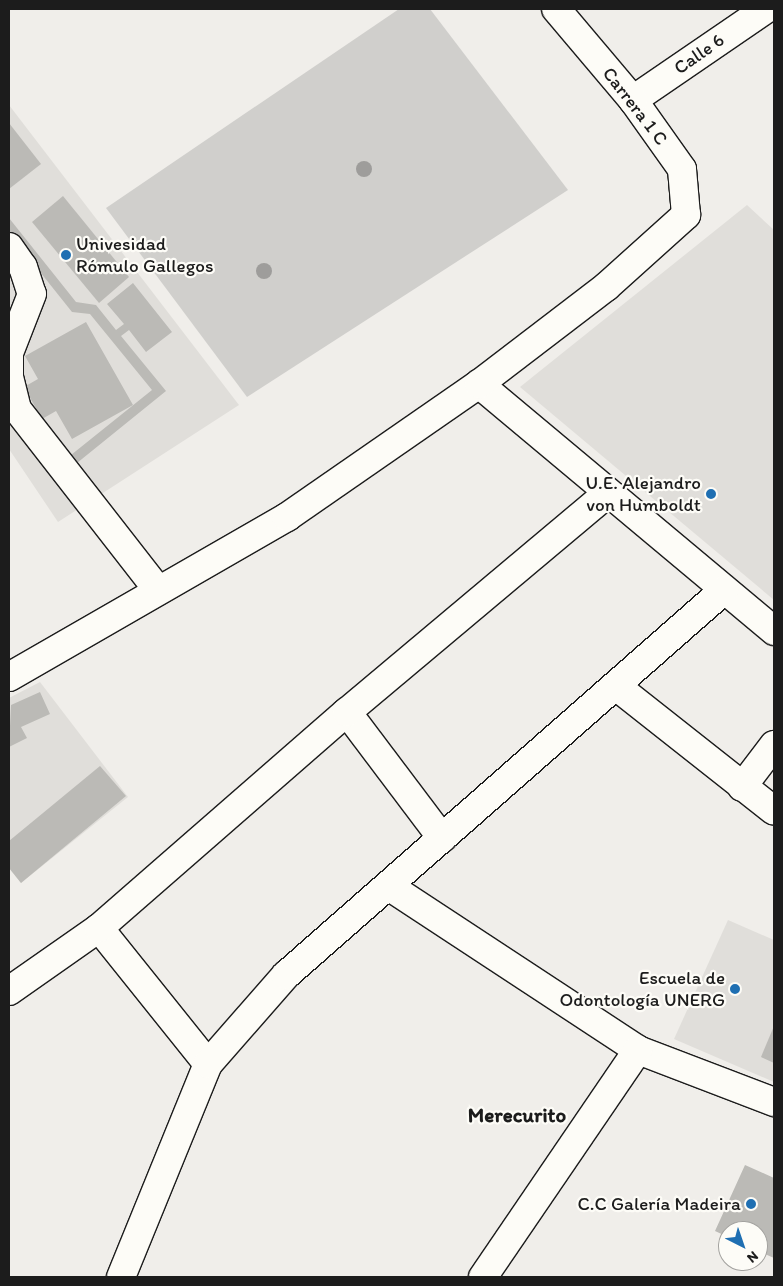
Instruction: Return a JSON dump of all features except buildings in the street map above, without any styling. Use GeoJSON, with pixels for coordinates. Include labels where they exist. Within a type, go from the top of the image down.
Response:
{"type":"FeatureCollection","features":[{"type":"Feature","properties":{"kind":"street","name":"Carrera 1 C"},"geometry":{"type":"LineString","coordinates":[[479,384],[606,287],[686,215],[682,169],[633,100],[556,9]]}},
{"type":"Feature","properties":{"kind":"street","name":"Calle 6"},"geometry":{"type":"LineString","coordinates":[[633,100],[766,9]]}},
{"type":"Feature","properties":{"kind":"street"},"geometry":{"type":"LineString","coordinates":[[9,247],[23,267],[32,294],[9,353],[9,377],[17,409],[158,590]]}},
{"type":"Feature","properties":{"kind":"street"},"geometry":{"type":"LineString","coordinates":[[9,677],[287,517],[479,384],[607,494],[774,631]]}},
{"type":"Feature","properties":{"kind":"street"},"geometry":{"type":"LineString","coordinates":[[9,991],[99,928],[347,712],[607,494]]}},
{"type":"Feature","properties":{"kind":"street"},"geometry":{"type":"LineString","coordinates":[[121,1277],[208,1064],[286,975],[390,887],[442,838],[724,590]]}},
{"type":"Feature","properties":{"kind":"street"},"geometry":{"type":"LineString","coordinates":[[616,686],[774,811]]}},
{"type":"Feature","properties":{"kind":"street"},"geometry":{"type":"LineString","coordinates":[[347,712],[442,838]]}},
{"type":"Feature","properties":{"kind":"street"},"geometry":{"type":"LineString","coordinates":[[742,787],[774,745]]}},
{"type":"Feature","properties":{"kind":"street"},"geometry":{"type":"LineString","coordinates":[[390,887],[638,1050],[774,1102]]}},
{"type":"Feature","properties":{"kind":"street"},"geometry":{"type":"LineString","coordinates":[[99,928],[208,1064]]}},
{"type":"Feature","properties":{"kind":"street"},"geometry":{"type":"LineString","coordinates":[[483,1277],[638,1050]]}},
{"type":"Feature","properties":{"kind":"shaded area"},"geometry":{"type":"Polygon","coordinates":[[[399,9],[430,9],[568,190],[247,397],[106,208],[399,9]]]}},
{"type":"Feature","properties":{"kind":"shaded area","name":"Univesidad Rómulo Gallegos"},"geometry":{"type":"Polygon","coordinates":[[[9,105],[239,405],[58,522],[9,449],[9,105]]]}},
{"type":"Feature","properties":{"kind":"shaded area","name":"U.E. Alejandro von Humboldt"},"geometry":{"type":"Polygon","coordinates":[[[747,205],[774,230],[774,600],[520,387],[747,205]]]}},
{"type":"Feature","properties":{"kind":"shaded area"},"geometry":{"type":"Polygon","coordinates":[[[40,682],[128,797],[21,883],[9,868],[9,698],[40,682]]]}},
{"type":"Feature","properties":{"kind":"shaded area","name":"Escuela de Odontología UNERG"},"geometry":{"type":"Polygon","coordinates":[[[728,920],[774,940],[774,1082],[674,1039],[728,920]]]}},
{"type":"Feature","properties":{"kind":"place","name":"Univesidad Rómulo Gallegos"},"geometry":{"type":"Point","coordinates":[66,255]}},
{"type":"Feature","properties":{"kind":"place","name":"U.E. Alejandro von Humboldt"},"geometry":{"type":"Point","coordinates":[711,494]}},
{"type":"Feature","properties":{"kind":"place","name":"Escuela de Odontología UNERG"},"geometry":{"type":"Point","coordinates":[735,989]}},
{"type":"Feature","properties":{"kind":"place","name":"C.C Galería Madeira"},"geometry":{"type":"Point","coordinates":[751,1204]}},
{"type":"Feature","properties":{"kind":"district","name":"Merecurito"},"geometry":{"type":"Point","coordinates":[517,1115]}}]}
